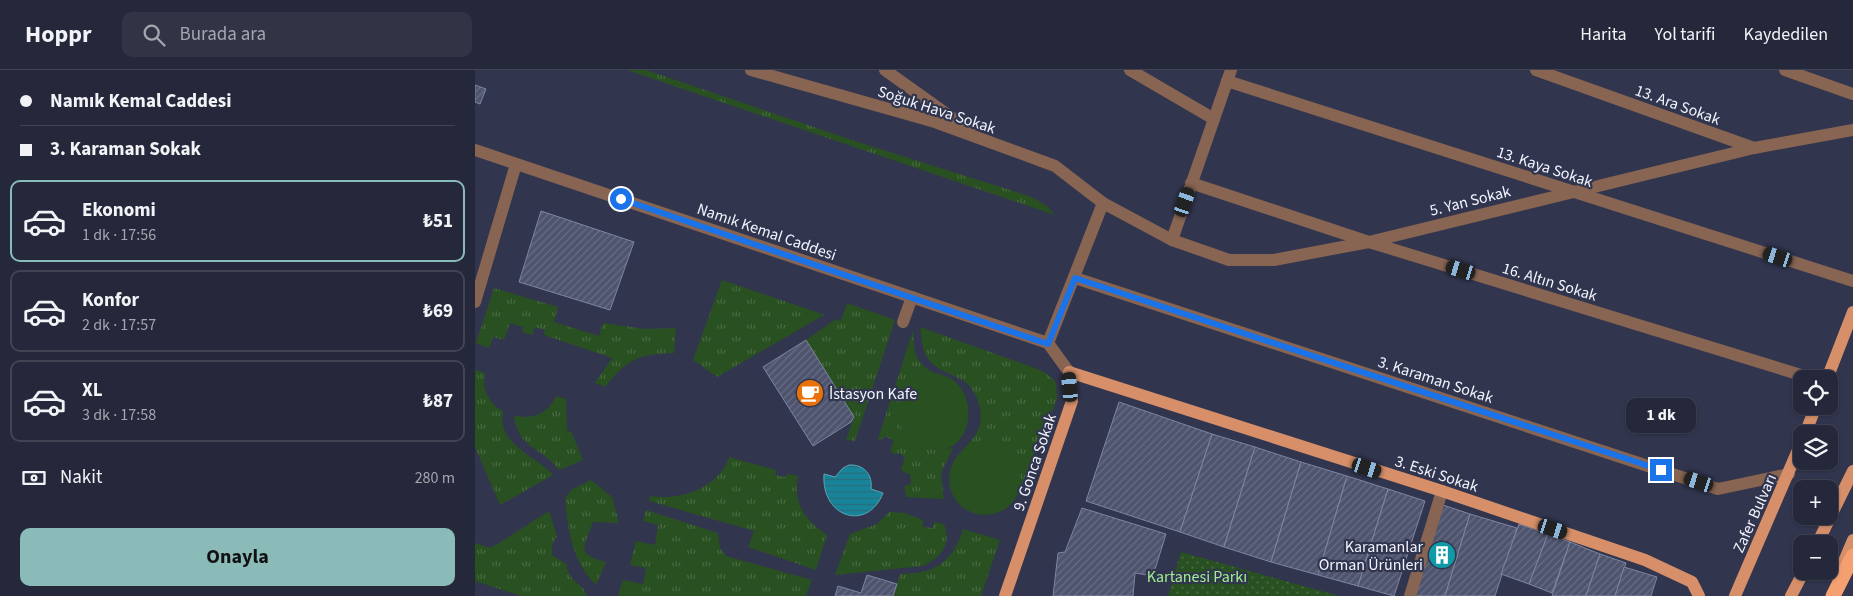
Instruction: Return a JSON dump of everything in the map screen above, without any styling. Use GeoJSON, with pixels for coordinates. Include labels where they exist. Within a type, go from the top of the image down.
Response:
{"type":"FeatureCollection","features":[{"type":"Feature","properties":{"kind":"highway"},"geometry":{"type":"LineString","coordinates":[[1833,596],[1853,556]]}},
{"type":"Feature","properties":{"kind":"main road"},"geometry":{"type":"LineString","coordinates":[[1830,370],[1853,312]]}},
{"type":"Feature","properties":{"kind":"main road","name":"3. Eski Sokak"},"geometry":{"type":"LineString","coordinates":[[1069,372],[1442,491],[1645,560],[1692,582],[1699,596]]}},
{"type":"Feature","properties":{"kind":"main road","name":"9. Gonca Sokak"},"geometry":{"type":"LineString","coordinates":[[1005,596],[1072,401],[1069,372]]}},
{"type":"Feature","properties":{"kind":"main road","name":"Zafer Bulvarı"},"geometry":{"type":"LineString","coordinates":[[1735,596],[1793,464]]}},
{"type":"Feature","properties":{"kind":"main road"},"geometry":{"type":"LineString","coordinates":[[1821,535],[1853,471]]}},
{"type":"Feature","properties":{"kind":"main road"},"geometry":{"type":"LineString","coordinates":[[1829,596],[1853,540]]}},
{"type":"Feature","properties":{"kind":"main road"},"geometry":{"type":"LineString","coordinates":[[1791,596],[1799,580]]}},
{"type":"Feature","properties":{"kind":"street","name":"Soğuk Hava Sokak"},"geometry":{"type":"LineString","coordinates":[[751,70],[935,122],[1055,166],[1103,203]]}},
{"type":"Feature","properties":{"kind":"street"},"geometry":{"type":"LineString","coordinates":[[885,70],[981,139]]}},
{"type":"Feature","properties":{"kind":"street"},"geometry":{"type":"LineString","coordinates":[[1131,70],[1214,119]]}},
{"type":"Feature","properties":{"kind":"street","name":"13. Ara Sokak"},"geometry":{"type":"LineString","coordinates":[[1535,70],[1754,148]]}},
{"type":"Feature","properties":{"kind":"street"},"geometry":{"type":"LineString","coordinates":[[1785,70],[1853,94]]}},
{"type":"Feature","properties":{"kind":"street"},"geometry":{"type":"LineString","coordinates":[[1171,240],[1229,75]]}},
{"type":"Feature","properties":{"kind":"street","name":"13. Kaya Sokak"},"geometry":{"type":"LineString","coordinates":[[1229,75],[1573,192],[1853,281]]}},
{"type":"Feature","properties":{"kind":"street","name":"5. Yan Sokak"},"geometry":{"type":"LineString","coordinates":[[1103,203],[1171,240],[1229,260],[1274,260],[1369,242],[1754,148],[1853,130]]}},
{"type":"Feature","properties":{"kind":"street","name":"Namık Kemal Caddesi"},"geometry":{"type":"LineString","coordinates":[[475,150],[1048,344]]}},
{"type":"Feature","properties":{"kind":"street"},"geometry":{"type":"LineString","coordinates":[[475,302],[515,164]]}},
{"type":"Feature","properties":{"kind":"street","name":"16. Altın Sokak"},"geometry":{"type":"LineString","coordinates":[[1191,183],[1369,242],[1793,373]]}},
{"type":"Feature","properties":{"kind":"street"},"geometry":{"type":"LineString","coordinates":[[1069,372],[1048,344],[1103,203]]}},
{"type":"Feature","properties":{"kind":"street","name":"3. Karaman Sokak"},"geometry":{"type":"LineString","coordinates":[[1075,278],[1718,488],[1789,474]]}},
{"type":"Feature","properties":{"kind":"street"},"geometry":{"type":"LineString","coordinates":[[903,322],[912,297]]}},
{"type":"Feature","properties":{"kind":"street"},"geometry":{"type":"LineString","coordinates":[[1410,596],[1442,491]]}},
{"type":"Feature","properties":{"kind":"green space"},"geometry":{"type":"Polygon","coordinates":[[[627,70],[646,70],[855,141],[1032,197],[1048,207],[1055,215],[627,70]]]}},
{"type":"Feature","properties":{"kind":"green space"},"geometry":{"type":"Polygon","coordinates":[[[722,280],[824,315],[717,377],[693,360],[722,280]]]}},
{"type":"Feature","properties":{"kind":"green space"},"geometry":{"type":"Polygon","coordinates":[[[494,288],[558,307],[554,322],[599,336],[603,323],[645,329],[676,328],[674,353],[652,355],[635,360],[620,370],[605,387],[595,383],[612,358],[544,335],[545,330],[535,327],[532,335],[522,332],[523,327],[510,323],[504,340],[493,337],[489,348],[476,343],[494,288]]]}},
{"type":"Feature","properties":{"kind":"green space"},"geometry":{"type":"Polygon","coordinates":[[[847,303],[895,320],[855,441],[846,440],[854,417],[806,340],[836,319],[841,321],[847,303]]]}},
{"type":"Feature","properties":{"kind":"green space"},"geometry":{"type":"Polygon","coordinates":[[[920,327],[1035,368],[1046,373],[1056,382],[1057,399],[1019,491],[1021,479],[962,451],[954,460],[978,430],[981,419],[980,408],[976,396],[965,382],[943,371],[929,360],[924,349],[920,327]]]}},
{"type":"Feature","properties":{"kind":"green space"},"geometry":{"type":"Polygon","coordinates":[[[913,330],[915,351],[919,360],[935,374],[912,367],[933,450],[953,448],[941,473],[944,499],[906,497],[904,486],[911,484],[910,474],[903,472],[901,468],[905,458],[900,453],[895,455],[890,450],[894,441],[885,436],[880,441],[878,439],[913,330]]]}},
{"type":"Feature","properties":{"kind":"green space"},"geometry":{"type":"Polygon","coordinates":[[[912,367],[949,378],[959,385],[963,392],[968,408],[967,424],[960,439],[948,448],[941,450],[926,448],[912,440],[902,429],[897,414],[897,407],[912,367]]]}},
{"type":"Feature","properties":{"kind":"green space"},"geometry":{"type":"Polygon","coordinates":[[[475,370],[485,373],[485,390],[490,400],[503,411],[503,423],[506,433],[519,449],[553,475],[500,505],[475,447],[475,370]]]}},
{"type":"Feature","properties":{"kind":"green space"},"geometry":{"type":"Polygon","coordinates":[[[556,396],[566,399],[567,429],[568,432],[571,431],[583,460],[559,470],[520,435],[514,415],[527,417],[539,414],[549,407],[556,396]]]}},
{"type":"Feature","properties":{"kind":"green space"},"geometry":{"type":"Polygon","coordinates":[[[985,443],[1005,449],[1015,459],[1021,479],[1015,499],[1005,509],[985,515],[965,509],[955,499],[949,479],[955,459],[965,449],[985,443]]]}},
{"type":"Feature","properties":{"kind":"green space"},"geometry":{"type":"Polygon","coordinates":[[[729,457],[776,470],[775,475],[785,477],[787,474],[798,476],[797,495],[802,510],[819,530],[827,535],[816,570],[748,547],[754,531],[649,501],[650,496],[662,497],[686,494],[708,484],[724,468],[729,457]]]}},
{"type":"Feature","properties":{"kind":"green space"},"geometry":{"type":"Polygon","coordinates":[[[591,480],[612,497],[619,523],[593,522],[587,538],[585,544],[586,552],[596,559],[606,562],[596,585],[581,566],[576,556],[570,534],[565,499],[571,490],[591,480]]]}},
{"type":"Feature","properties":{"kind":"green space"},"geometry":{"type":"Polygon","coordinates":[[[646,510],[718,533],[720,548],[726,556],[812,580],[806,596],[618,596],[623,580],[643,584],[646,568],[630,565],[636,541],[655,545],[658,525],[643,521],[646,510]]]}},
{"type":"Feature","properties":{"kind":"green space"},"geometry":{"type":"Polygon","coordinates":[[[549,511],[557,536],[552,544],[552,555],[566,564],[573,580],[582,587],[587,596],[521,596],[475,581],[475,543],[491,548],[549,511]]]}},
{"type":"Feature","properties":{"kind":"green space"},"geometry":{"type":"Polygon","coordinates":[[[889,512],[905,513],[923,520],[923,527],[933,528],[934,522],[944,524],[947,538],[940,554],[923,566],[835,575],[850,534],[877,524],[889,512]]]}},
{"type":"Feature","properties":{"kind":"green space"},"geometry":{"type":"Polygon","coordinates":[[[963,529],[1000,540],[981,596],[893,596],[900,574],[922,572],[940,564],[954,550],[963,529]]]}},
{"type":"Feature","properties":{"kind":"green space","name":"Kartanesi Parkı"},"geometry":{"type":"Polygon","coordinates":[[[1181,552],[1339,596],[1168,596],[1181,552]]]}},
{"type":"Feature","properties":{"kind":"water"},"geometry":{"type":"Polygon","coordinates":[[[849,465],[863,468],[871,479],[871,489],[883,493],[876,505],[867,513],[857,516],[847,515],[837,510],[830,501],[825,489],[824,474],[835,477],[843,468],[849,465]]]}},
{"type":"Feature","properties":{"kind":"building"},"geometry":{"type":"Polygon","coordinates":[[[475,85],[486,89],[480,104],[475,102],[475,85]]]}},
{"type":"Feature","properties":{"kind":"building"},"geometry":{"type":"Polygon","coordinates":[[[541,211],[634,242],[610,310],[519,282],[541,211]]]}},
{"type":"Feature","properties":{"kind":"building"},"geometry":{"type":"Polygon","coordinates":[[[806,340],[854,417],[851,422],[813,446],[763,367],[806,340]]]}},
{"type":"Feature","properties":{"kind":"building"},"geometry":{"type":"Polygon","coordinates":[[[1119,402],[1212,434],[1180,532],[1086,501],[1119,402]]]}},
{"type":"Feature","properties":{"kind":"building"},"geometry":{"type":"Polygon","coordinates":[[[1212,434],[1255,447],[1224,547],[1180,532],[1212,434]]]}},
{"type":"Feature","properties":{"kind":"building"},"geometry":{"type":"Polygon","coordinates":[[[1255,447],[1301,462],[1271,562],[1224,547],[1255,447]]]}},
{"type":"Feature","properties":{"kind":"building"},"geometry":{"type":"Polygon","coordinates":[[[1301,462],[1347,476],[1318,575],[1271,562],[1301,462]]]}},
{"type":"Feature","properties":{"kind":"building"},"geometry":{"type":"Polygon","coordinates":[[[1347,476],[1388,489],[1358,586],[1318,575],[1347,476]]]}},
{"type":"Feature","properties":{"kind":"building"},"geometry":{"type":"Polygon","coordinates":[[[1388,489],[1425,501],[1394,596],[1358,586],[1388,489]]]}},
{"type":"Feature","properties":{"kind":"building","name":"Karamanlar Orman Ürünleri"},"geometry":{"type":"Polygon","coordinates":[[[1443,505],[1470,514],[1445,596],[1414,596],[1443,505]]]}},
{"type":"Feature","properties":{"kind":"building"},"geometry":{"type":"Polygon","coordinates":[[[1082,508],[1166,534],[1153,576],[1135,573],[1133,596],[1053,596],[1058,553],[1065,552],[1082,508]]]}},
{"type":"Feature","properties":{"kind":"building"},"geometry":{"type":"Polygon","coordinates":[[[1470,514],[1517,528],[1495,596],[1445,596],[1470,514]]]}},
{"type":"Feature","properties":{"kind":"building"},"geometry":{"type":"Polygon","coordinates":[[[1519,524],[1548,534],[1529,584],[1501,574],[1519,524]]]}},
{"type":"Feature","properties":{"kind":"building"},"geometry":{"type":"Polygon","coordinates":[[[1548,534],[1570,542],[1552,593],[1529,584],[1548,534]]]}},
{"type":"Feature","properties":{"kind":"building"},"geometry":{"type":"Polygon","coordinates":[[[1570,542],[1600,554],[1586,596],[1552,596],[1570,542]]]}},
{"type":"Feature","properties":{"kind":"building"},"geometry":{"type":"Polygon","coordinates":[[[1600,554],[1626,563],[1615,596],[1586,596],[1600,554]]]}},
{"type":"Feature","properties":{"kind":"building"},"geometry":{"type":"Polygon","coordinates":[[[1624,567],[1657,577],[1651,596],[1615,596],[1624,567]]]}},
{"type":"Feature","properties":{"kind":"building"},"geometry":{"type":"Polygon","coordinates":[[[867,575],[897,584],[893,596],[835,596],[838,586],[861,593],[867,575]]]}},
{"type":"Feature","properties":{"kind":"place","name":"İstasyon Kafe"},"geometry":{"type":"Point","coordinates":[810,393]}},
{"type":"Feature","properties":{"kind":"place","name":"Karamanlar Orman Ürünleri"},"geometry":{"type":"Point","coordinates":[1442,555]}},
{"type":"Feature","properties":{"kind":"route"},"geometry":{"type":"LineString","coordinates":[[621,199],[1048,344],[1075,278],[1661,470]]}}]}
